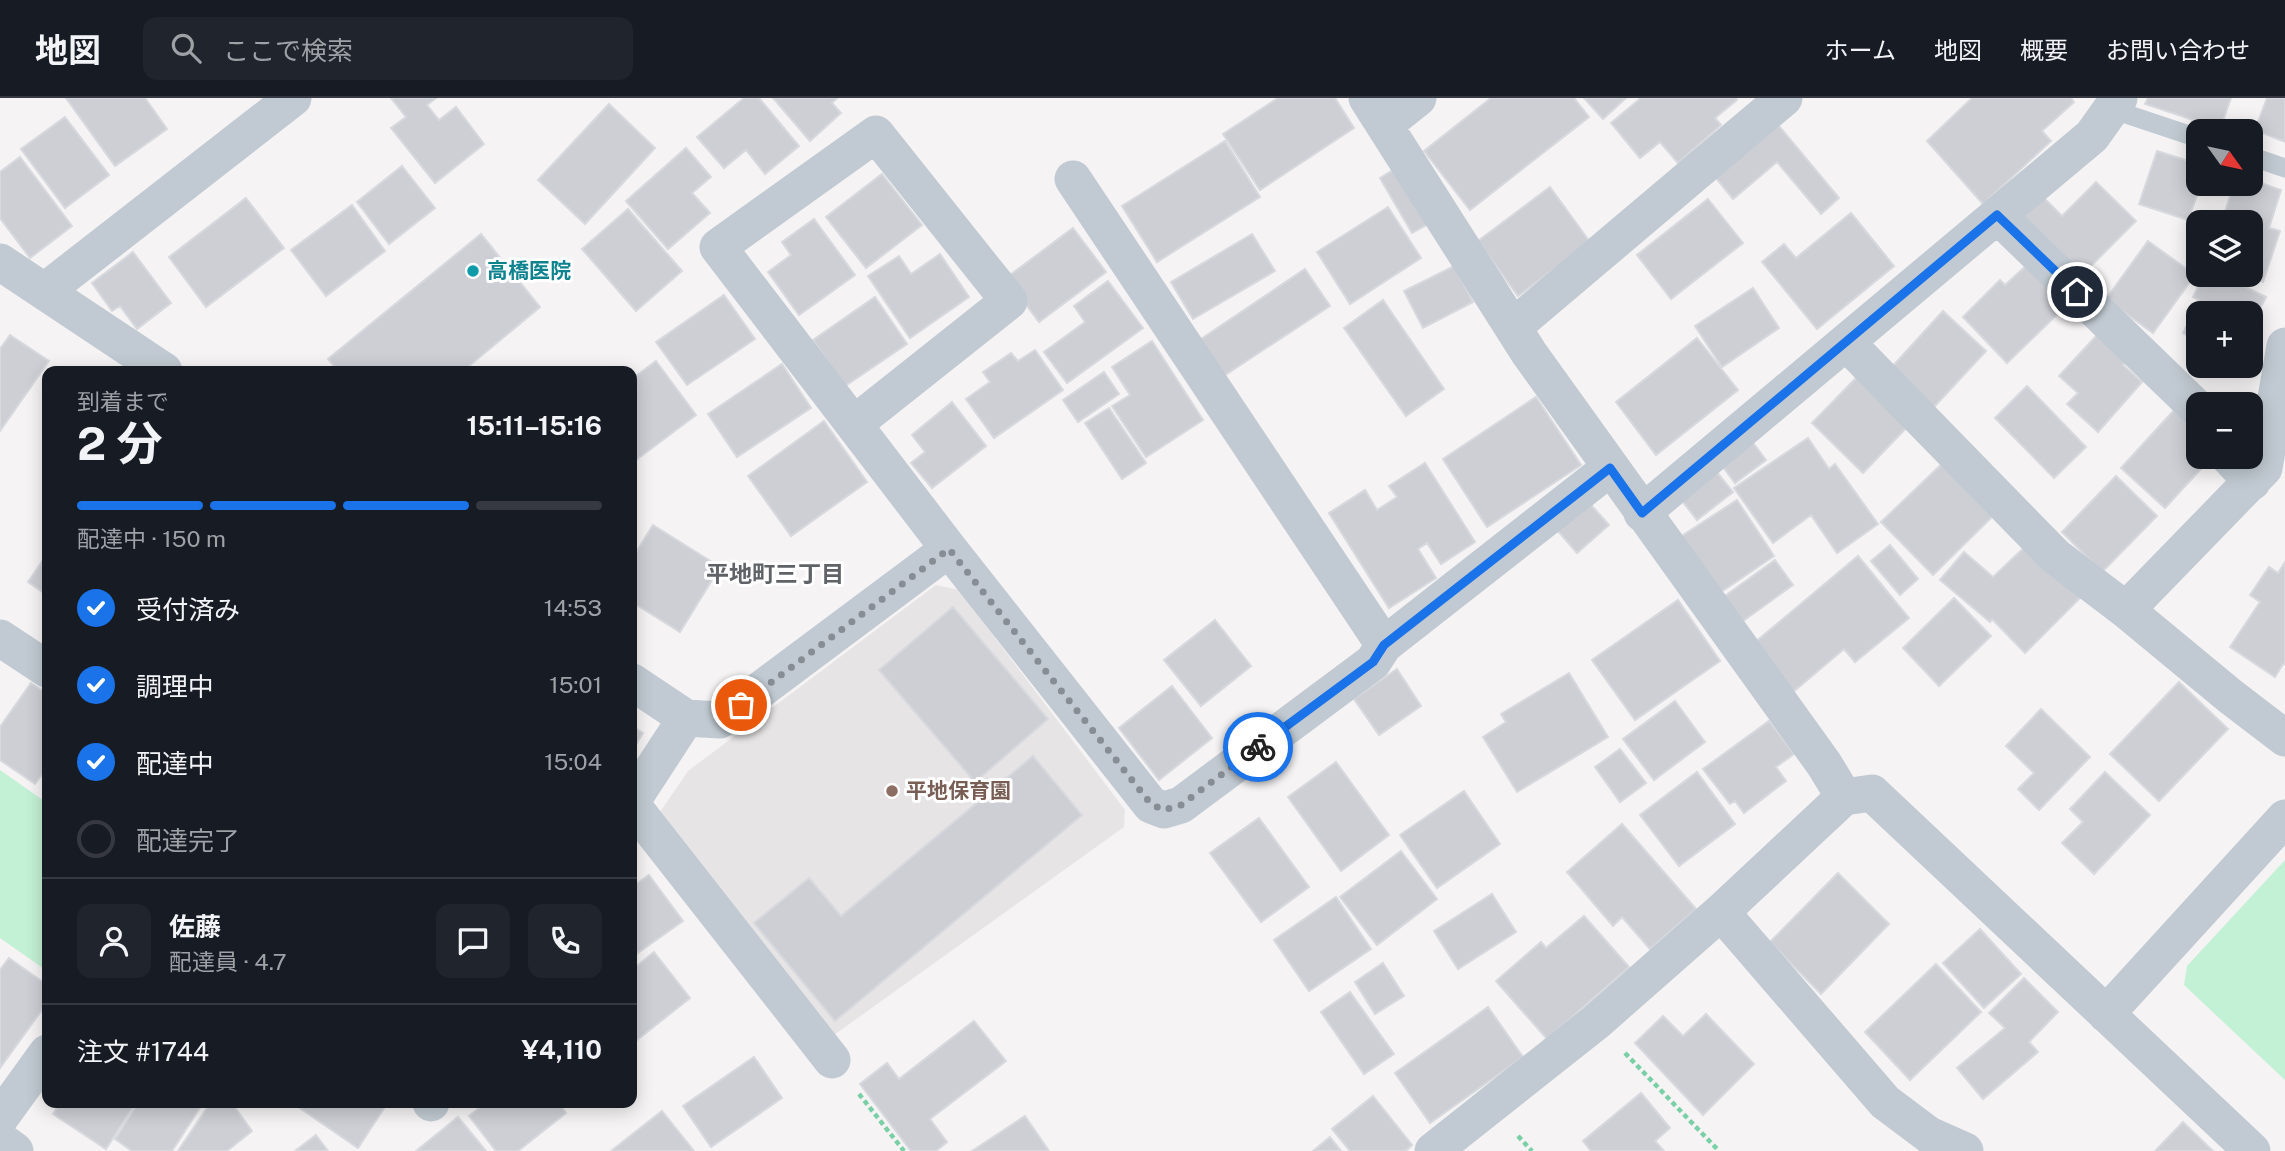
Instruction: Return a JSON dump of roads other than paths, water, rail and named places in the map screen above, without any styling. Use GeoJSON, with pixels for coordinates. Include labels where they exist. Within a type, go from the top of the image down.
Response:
{"type":"FeatureCollection","features":[{"type":"Feature","properties":{"kind":"street"},"geometry":{"type":"LineString","coordinates":[[45,291],[293,98]]}},
{"type":"Feature","properties":{"kind":"street"},"geometry":{"type":"LineString","coordinates":[[1418,98],[1376,112],[1513,327],[1642,513],[1824,764],[1844,797]]}},
{"type":"Feature","properties":{"kind":"street"},"geometry":{"type":"LineString","coordinates":[[1513,327],[1784,98]]}},
{"type":"Feature","properties":{"kind":"street"},"geometry":{"type":"LineString","coordinates":[[1642,513],[2092,136],[2115,103]]}},
{"type":"Feature","properties":{"kind":"street"},"geometry":{"type":"LineString","coordinates":[[854,424],[1009,301],[877,134],[718,247],[949,549],[1151,804],[1164,810],[1181,805],[1373,662],[1384,645],[1610,468]]}},
{"type":"Feature","properties":{"kind":"street"},"geometry":{"type":"LineString","coordinates":[[1073,179],[1384,645]]}},
{"type":"Feature","properties":{"kind":"street"},"geometry":{"type":"LineString","coordinates":[[1997,215],[2186,397]]}},
{"type":"Feature","properties":{"kind":"street"},"geometry":{"type":"LineString","coordinates":[[0,262],[157,366]]}},
{"type":"Feature","properties":{"kind":"street"},"geometry":{"type":"LineString","coordinates":[[1846,342],[2054,556],[2126,610],[2285,738]]}},
{"type":"Feature","properties":{"kind":"street"},"geometry":{"type":"LineString","coordinates":[[2263,468],[2285,346]]}},
{"type":"Feature","properties":{"kind":"street"},"geometry":{"type":"LineString","coordinates":[[2126,610],[2240,469]]}},
{"type":"Feature","properties":{"kind":"street"},"geometry":{"type":"LineString","coordinates":[[637,685],[687,718],[720,720],[949,549]]}},
{"type":"Feature","properties":{"kind":"street"},"geometry":{"type":"LineString","coordinates":[[0,638],[42,665]]}},
{"type":"Feature","properties":{"kind":"street"},"geometry":{"type":"LineString","coordinates":[[637,795],[687,718]]}},
{"type":"Feature","properties":{"kind":"street"},"geometry":{"type":"LineString","coordinates":[[1433,1151],[1492,1107],[1596,1022],[1721,912],[1844,797],[1872,793],[2252,1151]]}},
{"type":"Feature","properties":{"kind":"street"},"geometry":{"type":"LineString","coordinates":[[637,809],[832,1060]]}},
{"type":"Feature","properties":{"kind":"street"},"geometry":{"type":"LineString","coordinates":[[2106,1014],[2285,818]]}},
{"type":"Feature","properties":{"kind":"street"},"geometry":{"type":"LineString","coordinates":[[1721,912],[1885,1102],[1929,1135],[1965,1151]]}},
{"type":"Feature","properties":{"kind":"street"},"geometry":{"type":"LineString","coordinates":[[0,1118],[42,1059]]}},
{"type":"Feature","properties":{"kind":"street"},"geometry":{"type":"LineString","coordinates":[[0,1140],[15,1151]]}},
{"type":"Feature","properties":{"kind":"lane"},"geometry":{"type":"LineString","coordinates":[[2115,103],[2186,133]]}},
{"type":"Feature","properties":{"kind":"lane"},"geometry":{"type":"LineString","coordinates":[[2263,160],[2285,168]]}},
{"type":"Feature","properties":{"kind":"place","name":"高橋医院"},"geometry":{"type":"Point","coordinates":[473,271]}},
{"type":"Feature","properties":{"kind":"place","name":"平地保育園"},"geometry":{"type":"Point","coordinates":[892,791]}},
{"type":"Feature","properties":{"kind":"district","name":"平地町三丁目"},"geometry":{"type":"Point","coordinates":[775,574]}}]}
